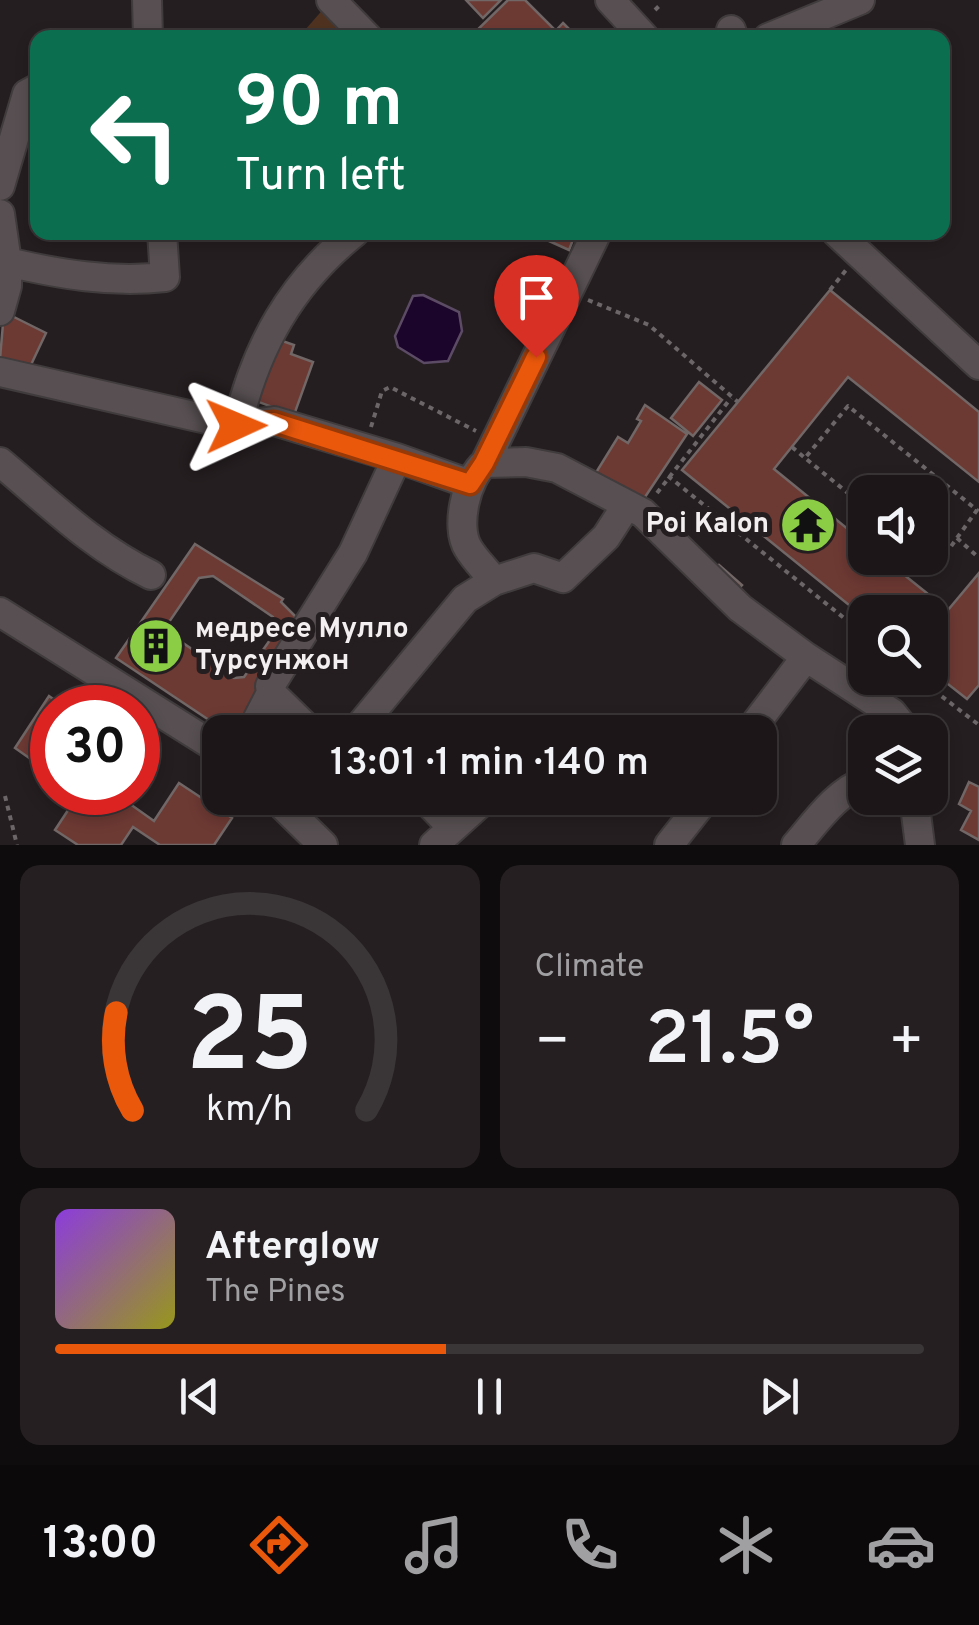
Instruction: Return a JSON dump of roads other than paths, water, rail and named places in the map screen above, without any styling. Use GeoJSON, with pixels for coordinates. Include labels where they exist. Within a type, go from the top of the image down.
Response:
{"type":"FeatureCollection","features":[{"type":"Feature","properties":{"kind":"street"},"geometry":{"type":"LineString","coordinates":[[147,0],[148,30]]}},
{"type":"Feature","properties":{"kind":"street"},"geometry":{"type":"LineString","coordinates":[[331,0],[360,30]]}},
{"type":"Feature","properties":{"kind":"street"},"geometry":{"type":"LineString","coordinates":[[610,0],[638,30]]}},
{"type":"Feature","properties":{"kind":"street"},"geometry":{"type":"LineString","coordinates":[[787,30],[860,0]]}},
{"type":"Feature","properties":{"kind":"street"},"geometry":{"type":"LineString","coordinates":[[0,186],[26,94],[30,92]]}},
{"type":"Feature","properties":{"kind":"street"},"geometry":{"type":"LineString","coordinates":[[0,214],[7,262],[7,286],[0,312]]}},
{"type":"Feature","properties":{"kind":"street"},"geometry":{"type":"LineString","coordinates":[[7,262],[65,276],[136,280],[165,277],[163,240]]}},
{"type":"Feature","properties":{"kind":"street"},"geometry":{"type":"LineString","coordinates":[[236,426],[253,366],[276,318],[299,285],[346,240]]}},
{"type":"Feature","properties":{"kind":"street"},"geometry":{"type":"LineString","coordinates":[[494,581],[465,544],[464,508],[593,240]]}},
{"type":"Feature","properties":{"kind":"street"},"geometry":{"type":"LineString","coordinates":[[845,240],[979,365]]}},
{"type":"Feature","properties":{"kind":"street"},"geometry":{"type":"LineString","coordinates":[[0,372],[236,426],[274,422],[384,454],[526,462],[557,468],[635,510],[740,608],[894,715]]}},
{"type":"Feature","properties":{"kind":"street"},"geometry":{"type":"LineString","coordinates":[[291,715],[271,693],[270,686],[353,553],[384,454]]}},
{"type":"Feature","properties":{"kind":"street"},"geometry":{"type":"LineString","coordinates":[[0,462],[58,514],[115,557],[151,574]]}},
{"type":"Feature","properties":{"kind":"street"},"geometry":{"type":"LineString","coordinates":[[372,715],[465,599],[494,581],[534,568],[564,578],[635,510]]}},
{"type":"Feature","properties":{"kind":"street"},"geometry":{"type":"LineString","coordinates":[[4,616],[202,739]]}},
{"type":"Feature","properties":{"kind":"street"},"geometry":{"type":"LineString","coordinates":[[762,715],[806,656]]}},
{"type":"Feature","properties":{"kind":"street"},"geometry":{"type":"LineString","coordinates":[[260,715],[271,693]]}},
{"type":"Feature","properties":{"kind":"street"},"geometry":{"type":"LineString","coordinates":[[796,845],[848,791]]}},
{"type":"Feature","properties":{"kind":"street"},"geometry":{"type":"LineString","coordinates":[[292,815],[323,845]]}},
{"type":"Feature","properties":{"kind":"street"},"geometry":{"type":"LineString","coordinates":[[443,836],[467,815]]}},
{"type":"Feature","properties":{"kind":"street"},"geometry":{"type":"LineString","coordinates":[[669,845],[693,815]]}},
{"type":"Feature","properties":{"kind":"street"},"geometry":{"type":"LineString","coordinates":[[916,815],[920,845]]}},
{"type":"Feature","properties":{"kind":"place","name":"Poi Kalon"},"geometry":{"type":"Point","coordinates":[808,525]}},
{"type":"Feature","properties":{"kind":"place","name":"медресе Мулло Турсунжон"},"geometry":{"type":"Point","coordinates":[156,646]}}]}
